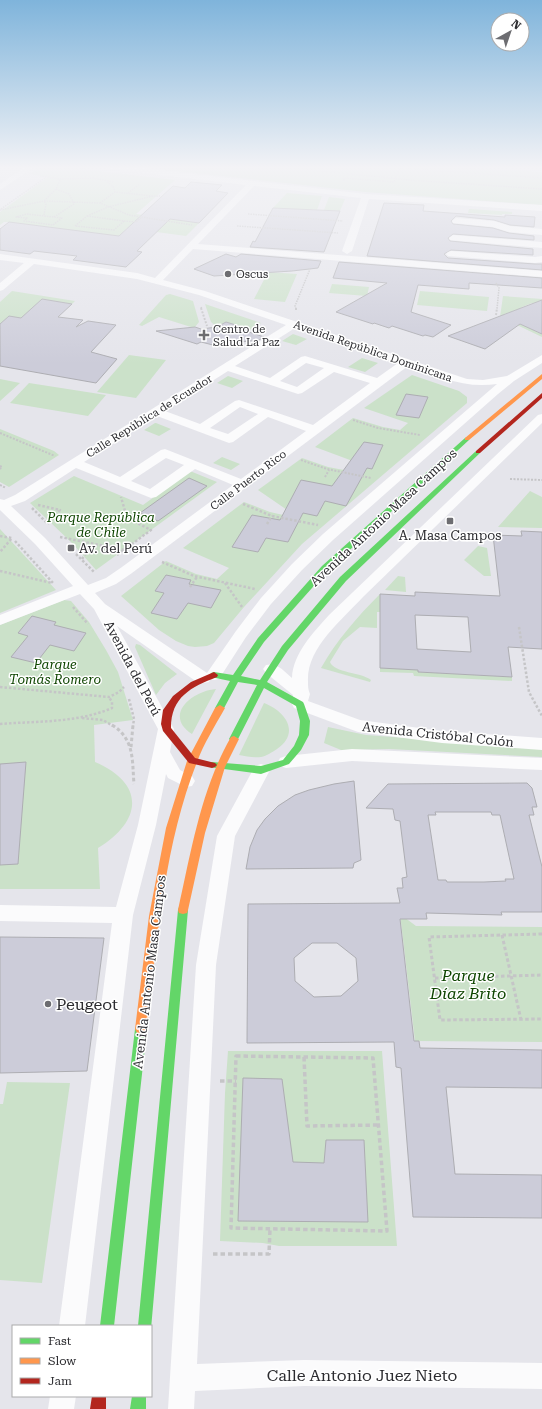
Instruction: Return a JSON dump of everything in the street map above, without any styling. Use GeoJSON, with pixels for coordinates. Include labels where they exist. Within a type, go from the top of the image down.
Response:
{"type":"FeatureCollection","features":[{"type":"Feature","properties":{"kind":"highway","name":"Avenida Antonio Masa Campos"},"geometry":{"type":"LineString","coordinates":[[107,1325],[154,916],[171,828],[192,761],[236,677],[261,640],[325,568],[475,432],[542,376]]}},
{"type":"Feature","properties":{"kind":"highway","name":"Avenida Antonio Masa Campos"},"geometry":{"type":"LineString","coordinates":[[146,1325],[182,916],[200,833],[220,767],[262,683],[271,669],[285,648],[347,576],[493,438],[542,395]]}},
{"type":"Feature","properties":{"kind":"highway"},"geometry":{"type":"LineString","coordinates":[[208,676],[236,677],[262,683],[301,699],[305,721],[304,735],[298,748],[286,762],[261,770],[220,767],[192,761],[166,729],[168,709],[182,692],[208,676]]}},
{"type":"Feature","properties":{"kind":"highway"},"geometry":{"type":"LineString","coordinates":[[98,1409],[99,1397]]}},
{"type":"Feature","properties":{"kind":"highway"},"geometry":{"type":"LineString","coordinates":[[138,1409],[139,1397]]}},
{"type":"Feature","properties":{"kind":"street"},"geometry":{"type":"LineString","coordinates":[[158,280],[205,232]]}},
{"type":"Feature","properties":{"kind":"street"},"geometry":{"type":"LineString","coordinates":[[449,267],[454,232]]}},
{"type":"Feature","properties":{"kind":"street"},"geometry":{"type":"LineString","coordinates":[[347,252],[353,234]]}},
{"type":"Feature","properties":{"kind":"street"},"geometry":{"type":"LineString","coordinates":[[453,238],[542,245]]}},
{"type":"Feature","properties":{"kind":"street"},"geometry":{"type":"LineString","coordinates":[[192,246],[542,274]]}},
{"type":"Feature","properties":{"kind":"street"},"geometry":{"type":"LineString","coordinates":[[451,254],[535,260],[542,259]]}},
{"type":"Feature","properties":{"kind":"street","name":"Avenida República Dominicana"},"geometry":{"type":"LineString","coordinates":[[0,257],[158,280],[466,382],[476,388],[484,401]]}},
{"type":"Feature","properties":{"kind":"street"},"geometry":{"type":"LineString","coordinates":[[0,288],[32,261]]}},
{"type":"Feature","properties":{"kind":"street"},"geometry":{"type":"LineString","coordinates":[[137,276],[177,261]]}},
{"type":"Feature","properties":{"kind":"street"},"geometry":{"type":"LineString","coordinates":[[177,261],[178,286]]}},
{"type":"Feature","properties":{"kind":"street"},"geometry":{"type":"LineString","coordinates":[[16,274],[52,264]]}},
{"type":"Feature","properties":{"kind":"street","name":"Calle República de Ecuador"},"geometry":{"type":"LineString","coordinates":[[2,504],[20,498],[294,324]]}},
{"type":"Feature","properties":{"kind":"street","name":"Avenida Antonio Masa Campos"},"geometry":{"type":"LineString","coordinates":[[208,676],[274,592],[297,567],[338,528],[484,401],[510,379],[542,358]]}},
{"type":"Feature","properties":{"kind":"street"},"geometry":{"type":"LineString","coordinates":[[271,382],[305,359],[378,382]]}},
{"type":"Feature","properties":{"kind":"street","name":"Calle Puerto Rico"},"geometry":{"type":"LineString","coordinates":[[0,620],[84,589],[111,581],[147,556],[406,362]]}},
{"type":"Feature","properties":{"kind":"street"},"geometry":{"type":"LineString","coordinates":[[227,367],[298,391],[332,368]]}},
{"type":"Feature","properties":{"kind":"street","name":"Avenida República Dominicana"},"geometry":{"type":"LineString","coordinates":[[466,382],[483,383],[510,379]]}},
{"type":"Feature","properties":{"kind":"street"},"geometry":{"type":"LineString","coordinates":[[202,429],[239,403],[315,430]]}},
{"type":"Feature","properties":{"kind":"street"},"geometry":{"type":"LineString","coordinates":[[156,412],[229,439],[266,413]]}},
{"type":"Feature","properties":{"kind":"street"},"geometry":{"type":"LineString","coordinates":[[301,699],[300,673],[306,654],[332,622],[358,594],[542,417]]}},
{"type":"Feature","properties":{"kind":"street"},"geometry":{"type":"LineString","coordinates":[[122,482],[165,453],[243,484]]}},
{"type":"Feature","properties":{"kind":"street"},"geometry":{"type":"LineString","coordinates":[[75,463],[151,494],[194,464]]}},
{"type":"Feature","properties":{"kind":"street","name":"Avenida del Perú"},"geometry":{"type":"LineString","coordinates":[[2,504],[40,540],[100,607],[134,668],[147,697],[166,729]]}},
{"type":"Feature","properties":{"kind":"street","name":"Avenida del Perú"},"geometry":{"type":"LineString","coordinates":[[100,607],[208,676]]}},
{"type":"Feature","properties":{"kind":"street","name":"Avenida Cristóbal Colón"},"geometry":{"type":"LineString","coordinates":[[271,669],[301,699],[358,726],[442,737],[542,744]]}},
{"type":"Feature","properties":{"kind":"street","name":"Avenida Antonio Masa Campos"},"geometry":{"type":"LineString","coordinates":[[72,1325],[123,915],[147,825],[166,729]]}},
{"type":"Feature","properties":{"kind":"street"},"geometry":{"type":"LineString","coordinates":[[162,753],[174,774],[186,781]]}},
{"type":"Feature","properties":{"kind":"street","name":"Avenida Cristóbal Colón"},"geometry":{"type":"LineString","coordinates":[[286,762],[352,755],[542,764]]}},
{"type":"Feature","properties":{"kind":"street"},"geometry":{"type":"LineString","coordinates":[[181,1409],[206,965],[226,836],[261,770]]}},
{"type":"Feature","properties":{"kind":"street"},"geometry":{"type":"LineString","coordinates":[[0,913],[123,915]]}},
{"type":"Feature","properties":{"kind":"street","name":"Calle Antonio Juez Nieto"},"geometry":{"type":"LineString","coordinates":[[183,1378],[304,1373],[542,1376]]}},
{"type":"Feature","properties":{"kind":"street"},"geometry":{"type":"LineString","coordinates":[[61,1409],[63,1397]]}},
{"type":"Feature","properties":{"kind":"path"},"geometry":{"type":"LineString","coordinates":[[312,232],[353,234]]}},
{"type":"Feature","properties":{"kind":"path"},"geometry":{"type":"LineString","coordinates":[[296,311],[295,306],[312,266]]}},
{"type":"Feature","properties":{"kind":"path"},"geometry":{"type":"LineString","coordinates":[[496,286],[499,288],[496,315]]}},
{"type":"Feature","properties":{"kind":"path"},"geometry":{"type":"LineString","coordinates":[[336,414],[378,428],[441,439]]}},
{"type":"Feature","properties":{"kind":"path"},"geometry":{"type":"LineString","coordinates":[[0,433],[56,456]]}},
{"type":"Feature","properties":{"kind":"path"},"geometry":{"type":"LineString","coordinates":[[284,453],[329,470],[347,474]]}},
{"type":"Feature","properties":{"kind":"path"},"geometry":{"type":"LineString","coordinates":[[324,477],[329,470]]}},
{"type":"Feature","properties":{"kind":"path"},"geometry":{"type":"LineString","coordinates":[[510,479],[542,480]]}},
{"type":"Feature","properties":{"kind":"path"},"geometry":{"type":"LineString","coordinates":[[112,559],[151,530],[127,518],[119,493],[122,482]]}},
{"type":"Feature","properties":{"kind":"path"},"geometry":{"type":"LineString","coordinates":[[0,485],[4,487]]}},
{"type":"Feature","properties":{"kind":"path"},"geometry":{"type":"LineString","coordinates":[[225,497],[272,516],[338,528]]}},
{"type":"Feature","properties":{"kind":"path"},"geometry":{"type":"LineString","coordinates":[[28,504],[48,524],[60,510],[34,505]]}},
{"type":"Feature","properties":{"kind":"path"},"geometry":{"type":"LineString","coordinates":[[267,524],[272,516]]}},
{"type":"Feature","properties":{"kind":"path"},"geometry":{"type":"LineString","coordinates":[[0,536],[12,538],[0,552]]}},
{"type":"Feature","properties":{"kind":"path"},"geometry":{"type":"LineString","coordinates":[[60,537],[124,550]]}},
{"type":"Feature","properties":{"kind":"path"},"geometry":{"type":"LineString","coordinates":[[82,559],[93,543]]}},
{"type":"Feature","properties":{"kind":"path"},"geometry":{"type":"LineString","coordinates":[[147,556],[197,577],[274,592]]}},
{"type":"Feature","properties":{"kind":"path"},"geometry":{"type":"LineString","coordinates":[[94,572],[100,568]]}},
{"type":"Feature","properties":{"kind":"path"},"geometry":{"type":"LineString","coordinates":[[0,571],[53,583]]}},
{"type":"Feature","properties":{"kind":"path"},"geometry":{"type":"LineString","coordinates":[[190,587],[197,577]]}},
{"type":"Feature","properties":{"kind":"path"},"geometry":{"type":"LineString","coordinates":[[225,583],[251,621]]}},
{"type":"Feature","properties":{"kind":"path"},"geometry":{"type":"LineString","coordinates":[[519,627],[529,692],[542,716]]}},
{"type":"Feature","properties":{"kind":"path"},"geometry":{"type":"LineString","coordinates":[[125,686],[134,719],[131,747],[135,789]]}},
{"type":"Feature","properties":{"kind":"path"},"geometry":{"type":"LineString","coordinates":[[0,687],[109,697],[112,702],[112,708],[100,714],[82,718],[0,724]]}},
{"type":"Feature","properties":{"kind":"path"},"geometry":{"type":"LineString","coordinates":[[82,718],[103,720],[118,729],[131,747]]}},
{"type":"Feature","properties":{"kind":"path"},"geometry":{"type":"LineString","coordinates":[[542,934],[429,937],[440,1020],[542,1020]]}},
{"type":"Feature","properties":{"kind":"path"},"geometry":{"type":"LineString","coordinates":[[502,935],[521,1020]]}},
{"type":"Feature","properties":{"kind":"path"},"geometry":{"type":"LineString","coordinates":[[434,978],[542,975]]}},
{"type":"Feature","properties":{"kind":"path"},"geometry":{"type":"LineString","coordinates":[[236,1056],[304,1057],[373,1058],[387,1231],[231,1228],[236,1056]]}},
{"type":"Feature","properties":{"kind":"path"},"geometry":{"type":"LineString","coordinates":[[304,1057],[307,1126],[379,1125]]}},
{"type":"Feature","properties":{"kind":"path"},"geometry":{"type":"LineString","coordinates":[[190,1255],[269,1254],[270,1229]]}},
{"type":"Feature","properties":{"kind":"green space"},"geometry":{"type":"Polygon","coordinates":[[[86,232],[123,232],[119,236],[86,232]]]}},
{"type":"Feature","properties":{"kind":"green space"},"geometry":{"type":"Polygon","coordinates":[[[155,232],[190,232],[186,236],[155,232]]]}},
{"type":"Feature","properties":{"kind":"green space"},"geometry":{"type":"Polygon","coordinates":[[[268,272],[297,274],[285,302],[254,299],[268,272]]]}},
{"type":"Feature","properties":{"kind":"green space"},"geometry":{"type":"Polygon","coordinates":[[[332,284],[369,287],[367,296],[329,293],[332,284]]]}},
{"type":"Feature","properties":{"kind":"green space"},"geometry":{"type":"Polygon","coordinates":[[[12,291],[75,301],[72,304],[42,299],[0,342],[0,302],[12,291]]]}},
{"type":"Feature","properties":{"kind":"green space"},"geometry":{"type":"Polygon","coordinates":[[[420,291],[489,297],[487,311],[417,305],[420,291]]]}},
{"type":"Feature","properties":{"kind":"green space"},"geometry":{"type":"Polygon","coordinates":[[[170,294],[193,301],[199,322],[195,327],[159,317],[142,326],[139,325],[166,295],[170,294]]]}},
{"type":"Feature","properties":{"kind":"green space"},"geometry":{"type":"Polygon","coordinates":[[[503,296],[542,299],[542,308],[532,303],[522,307],[518,311],[516,310],[505,314],[539,333],[542,332],[542,337],[500,317],[503,296]]]}},
{"type":"Feature","properties":{"kind":"green space"},"geometry":{"type":"Polygon","coordinates":[[[205,304],[261,323],[251,330],[226,322],[217,327],[211,322],[205,304]]]}},
{"type":"Feature","properties":{"kind":"green space"},"geometry":{"type":"Polygon","coordinates":[[[293,334],[307,339],[296,345],[282,341],[293,334]]]}},
{"type":"Feature","properties":{"kind":"green space"},"geometry":{"type":"Polygon","coordinates":[[[129,355],[166,360],[136,398],[97,392],[129,355]]]}},
{"type":"Feature","properties":{"kind":"green space"},"geometry":{"type":"Polygon","coordinates":[[[362,358],[378,363],[365,372],[348,367],[362,358]]]}},
{"type":"Feature","properties":{"kind":"green space"},"geometry":{"type":"Polygon","coordinates":[[[412,375],[459,391],[467,397],[467,403],[302,544],[244,607],[214,643],[207,646],[195,647],[176,641],[159,630],[121,596],[166,561],[196,574],[217,579],[229,568],[183,548],[244,502],[270,512],[292,517],[293,514],[258,490],[302,458],[328,467],[349,471],[358,463],[315,447],[353,418],[383,427],[400,430],[408,423],[364,408],[412,375]]]}},
{"type":"Feature","properties":{"kind":"green space"},"geometry":{"type":"Polygon","coordinates":[[[228,376],[243,381],[232,388],[217,383],[228,376]]]}},
{"type":"Feature","properties":{"kind":"green space"},"geometry":{"type":"Polygon","coordinates":[[[0,379],[20,383],[0,401],[0,379]]]}},
{"type":"Feature","properties":{"kind":"green space"},"geometry":{"type":"Polygon","coordinates":[[[29,383],[106,395],[88,416],[10,403],[29,383]]]}},
{"type":"Feature","properties":{"kind":"green space"},"geometry":{"type":"Polygon","coordinates":[[[155,423],[171,429],[159,436],[144,430],[155,423]]]}},
{"type":"Feature","properties":{"kind":"green space"},"geometry":{"type":"Polygon","coordinates":[[[0,429],[54,451],[59,455],[9,487],[0,482],[0,429]]]}},
{"type":"Feature","properties":{"kind":"green space"},"geometry":{"type":"Polygon","coordinates":[[[222,457],[240,464],[231,470],[213,463],[222,457]]]}},
{"type":"Feature","properties":{"kind":"green space","name":"Parque República de Chile"},"geometry":{"type":"Polygon","coordinates":[[[190,471],[217,482],[96,570],[72,543],[30,503],[74,476],[143,505],[190,471]]]}},
{"type":"Feature","properties":{"kind":"green space"},"geometry":{"type":"Polygon","coordinates":[[[530,491],[542,497],[542,528],[498,527],[530,491]]]}},
{"type":"Feature","properties":{"kind":"green space"},"geometry":{"type":"Polygon","coordinates":[[[0,529],[56,590],[0,613],[0,529]]]}},
{"type":"Feature","properties":{"kind":"green space"},"geometry":{"type":"Polygon","coordinates":[[[478,546],[487,548],[491,576],[484,576],[464,560],[478,546]]]}},
{"type":"Feature","properties":{"kind":"green space"},"geometry":{"type":"Polygon","coordinates":[[[398,576],[405,577],[406,592],[385,590],[398,576]]]}},
{"type":"Feature","properties":{"kind":"green space"},"geometry":{"type":"Polygon","coordinates":[[[380,594],[381,612],[377,612],[377,628],[360,627],[343,641],[330,662],[332,666],[367,677],[371,680],[370,682],[321,668],[348,629],[380,594]]]}},
{"type":"Feature","properties":{"kind":"green space","name":"Parque Tomás Romero"},"geometry":{"type":"Polygon","coordinates":[[[64,600],[71,601],[89,622],[106,650],[118,672],[133,720],[94,725],[95,762],[112,771],[123,781],[130,792],[132,803],[130,815],[113,837],[98,848],[100,889],[0,889],[0,625],[64,600]]]}},
{"type":"Feature","properties":{"kind":"green space"},"geometry":{"type":"Polygon","coordinates":[[[136,644],[140,645],[177,674],[165,683],[156,695],[135,647],[136,644]]]}},
{"type":"Feature","properties":{"kind":"green space"},"geometry":{"type":"Polygon","coordinates":[[[380,668],[418,670],[418,672],[512,677],[512,681],[414,676],[413,673],[380,672],[380,668]]]}},
{"type":"Feature","properties":{"kind":"green space"},"geometry":{"type":"Polygon","coordinates":[[[216,689],[192,734],[184,727],[180,719],[184,705],[198,694],[216,689]]]}},
{"type":"Feature","properties":{"kind":"green space"},"geometry":{"type":"Polygon","coordinates":[[[264,703],[278,711],[284,717],[289,729],[288,736],[277,749],[265,756],[255,757],[239,755],[264,703]]]}},
{"type":"Feature","properties":{"kind":"green space"},"geometry":{"type":"Polygon","coordinates":[[[328,727],[366,735],[542,748],[542,757],[389,749],[341,750],[324,743],[328,727]]]}},
{"type":"Feature","properties":{"kind":"green space","name":"Parque Díaz Brito"},"geometry":{"type":"Polygon","coordinates":[[[400,914],[416,926],[542,927],[542,1042],[415,1041],[400,914]]]}},
{"type":"Feature","properties":{"kind":"green space"},"geometry":{"type":"Polygon","coordinates":[[[228,1051],[382,1051],[397,1246],[279,1246],[263,1243],[220,1241],[225,1093],[228,1051]]]}},
{"type":"Feature","properties":{"kind":"green space"},"geometry":{"type":"Polygon","coordinates":[[[7,1082],[70,1083],[42,1283],[0,1280],[0,1104],[3,1104],[7,1082]]]}},
{"type":"Feature","properties":{"kind":"building"},"geometry":{"type":"Polygon","coordinates":[[[0,232],[86,232],[119,236],[124,232],[157,232],[137,251],[142,252],[126,267],[73,260],[77,256],[34,251],[30,254],[0,250],[0,232]]]}},
{"type":"Feature","properties":{"kind":"building"},"geometry":{"type":"Polygon","coordinates":[[[260,232],[332,232],[324,252],[250,247],[253,241],[255,242],[260,232]]]}},
{"type":"Feature","properties":{"kind":"building"},"geometry":{"type":"Polygon","coordinates":[[[375,232],[505,232],[534,236],[534,240],[453,234],[448,238],[450,241],[533,249],[533,255],[451,250],[444,254],[448,258],[542,264],[542,270],[367,256],[375,232]]]}},
{"type":"Feature","properties":{"kind":"building","name":"Oscus"},"geometry":{"type":"Polygon","coordinates":[[[226,254],[236,257],[241,254],[321,261],[318,268],[214,276],[194,269],[226,254]]]}},
{"type":"Feature","properties":{"kind":"building"},"geometry":{"type":"Polygon","coordinates":[[[339,262],[542,278],[542,288],[469,283],[469,289],[418,285],[411,312],[451,325],[433,337],[423,336],[392,326],[389,328],[374,323],[373,324],[336,312],[387,283],[333,278],[339,262]]]}},
{"type":"Feature","properties":{"kind":"building"},"geometry":{"type":"Polygon","coordinates":[[[42,299],[72,304],[58,317],[83,320],[76,327],[88,321],[116,325],[91,352],[117,359],[96,383],[0,366],[0,324],[9,316],[21,318],[42,299]]]}},
{"type":"Feature","properties":{"kind":"building"},"geometry":{"type":"Polygon","coordinates":[[[542,300],[542,334],[520,324],[485,349],[448,336],[542,300]]]}},
{"type":"Feature","properties":{"kind":"building","name":"Centro de Salud La Paz"},"geometry":{"type":"Polygon","coordinates":[[[226,322],[249,329],[246,331],[264,337],[259,340],[213,345],[201,342],[197,344],[156,331],[195,327],[201,329],[217,327],[226,322]]]}},
{"type":"Feature","properties":{"kind":"building"},"geometry":{"type":"Polygon","coordinates":[[[406,394],[428,397],[419,418],[396,415],[406,394]]]}},
{"type":"Feature","properties":{"kind":"building"},"geometry":{"type":"Polygon","coordinates":[[[364,442],[383,445],[372,469],[367,468],[346,506],[325,501],[317,516],[303,513],[288,542],[266,538],[258,552],[232,547],[252,515],[280,520],[301,480],[332,486],[364,442]]]}},
{"type":"Feature","properties":{"kind":"building"},"geometry":{"type":"Polygon","coordinates":[[[189,478],[207,486],[158,521],[140,513],[189,478]]]}},
{"type":"Feature","properties":{"kind":"building"},"geometry":{"type":"Polygon","coordinates":[[[521,531],[542,532],[542,649],[508,647],[512,677],[418,672],[418,670],[380,668],[380,594],[415,596],[415,592],[500,596],[493,535],[522,536],[521,531]],[[415,615],[417,649],[471,652],[468,617],[415,615]]]}},
{"type":"Feature","properties":{"kind":"building"},"geometry":{"type":"Polygon","coordinates":[[[166,575],[191,580],[189,584],[221,590],[211,608],[188,603],[177,619],[151,613],[164,593],[155,591],[166,575]]]}},
{"type":"Feature","properties":{"kind":"building"},"geometry":{"type":"Polygon","coordinates":[[[32,616],[56,622],[54,625],[86,633],[74,651],[50,645],[36,663],[11,657],[28,636],[18,633],[32,616]]]}},
{"type":"Feature","properties":{"kind":"building"},"geometry":{"type":"Polygon","coordinates":[[[26,762],[18,864],[0,865],[0,764],[26,762]]]}},
{"type":"Feature","properties":{"kind":"building"},"geometry":{"type":"Polygon","coordinates":[[[354,781],[361,860],[354,863],[353,868],[246,869],[250,847],[257,830],[265,819],[278,806],[295,795],[309,790],[354,781]]]}},
{"type":"Feature","properties":{"kind":"building"},"geometry":{"type":"Polygon","coordinates":[[[527,783],[532,788],[537,807],[532,807],[534,815],[529,815],[542,867],[542,912],[501,912],[502,915],[426,913],[427,919],[400,919],[414,1041],[419,1041],[420,1048],[542,1050],[542,1088],[446,1087],[455,1174],[542,1175],[542,1218],[413,1217],[401,1068],[396,1067],[394,1042],[247,1043],[248,904],[400,903],[397,888],[403,888],[402,878],[407,877],[400,821],[395,820],[393,809],[366,808],[388,784],[527,783]],[[435,812],[436,815],[428,815],[438,880],[446,880],[447,882],[484,882],[514,879],[500,815],[492,815],[491,812],[435,812]],[[312,943],[294,958],[295,981],[314,997],[341,996],[358,981],[356,958],[337,943],[312,943]]]}},
{"type":"Feature","properties":{"kind":"building","name":"Peugeot"},"geometry":{"type":"Polygon","coordinates":[[[0,937],[104,938],[87,1071],[0,1073],[0,937]]]}},
{"type":"Feature","properties":{"kind":"building"},"geometry":{"type":"Polygon","coordinates":[[[243,1078],[282,1079],[293,1162],[324,1163],[326,1140],[364,1140],[368,1222],[238,1221],[243,1078]]]}},
{"type":"Feature","properties":{"kind":"traffic: fast"},"geometry":{"type":"LineString","coordinates":[[220,708],[236,677],[261,640],[325,568],[467,439]]}},
{"type":"Feature","properties":{"kind":"traffic: fast"},"geometry":{"type":"LineString","coordinates":[[234,739],[262,683],[285,648],[343,579],[478,452]]}},
{"type":"Feature","properties":{"kind":"traffic: fast"},"geometry":{"type":"LineString","coordinates":[[212,765],[261,770],[286,762],[298,748],[304,735],[305,721],[300,704],[262,683],[214,675]]}},
{"type":"Feature","properties":{"kind":"traffic: fast"},"geometry":{"type":"LineString","coordinates":[[145,1325],[183,910]]}},
{"type":"Feature","properties":{"kind":"traffic: fast"},"geometry":{"type":"LineString","coordinates":[[107,1325],[141,1029]]}},
{"type":"Feature","properties":{"kind":"traffic: fast"},"geometry":{"type":"LineString","coordinates":[[138,1409],[139,1397]]}},
{"type":"Feature","properties":{"kind":"traffic: slow"},"geometry":{"type":"LineString","coordinates":[[467,439],[542,376]]}},
{"type":"Feature","properties":{"kind":"traffic: slow"},"geometry":{"type":"LineString","coordinates":[[141,1029],[154,916],[171,828],[192,761],[220,708]]}},
{"type":"Feature","properties":{"kind":"traffic: slow"},"geometry":{"type":"LineString","coordinates":[[183,910],[200,833],[220,767],[234,739]]}},
{"type":"Feature","properties":{"kind":"traffic: jam"},"geometry":{"type":"LineString","coordinates":[[478,452],[542,395]]}},
{"type":"Feature","properties":{"kind":"traffic: jam"},"geometry":{"type":"LineString","coordinates":[[212,765],[192,761],[166,729],[166,717],[171,704],[181,693],[201,680],[214,675]]}},
{"type":"Feature","properties":{"kind":"traffic: jam"},"geometry":{"type":"LineString","coordinates":[[98,1409],[99,1397]]}},
{"type":"Feature","properties":{"kind":"place","name":"Oscus"},"geometry":{"type":"Point","coordinates":[228,274]}},
{"type":"Feature","properties":{"kind":"place","name":"Centro de Salud La Paz"},"geometry":{"type":"Point","coordinates":[204,335]}},
{"type":"Feature","properties":{"kind":"place","name":"A. Masa Campos"},"geometry":{"type":"Point","coordinates":[450,521]}},
{"type":"Feature","properties":{"kind":"place","name":"Av. del Perú"},"geometry":{"type":"Point","coordinates":[71,548]}},
{"type":"Feature","properties":{"kind":"place","name":"Peugeot"},"geometry":{"type":"Point","coordinates":[48,1004]}}]}
